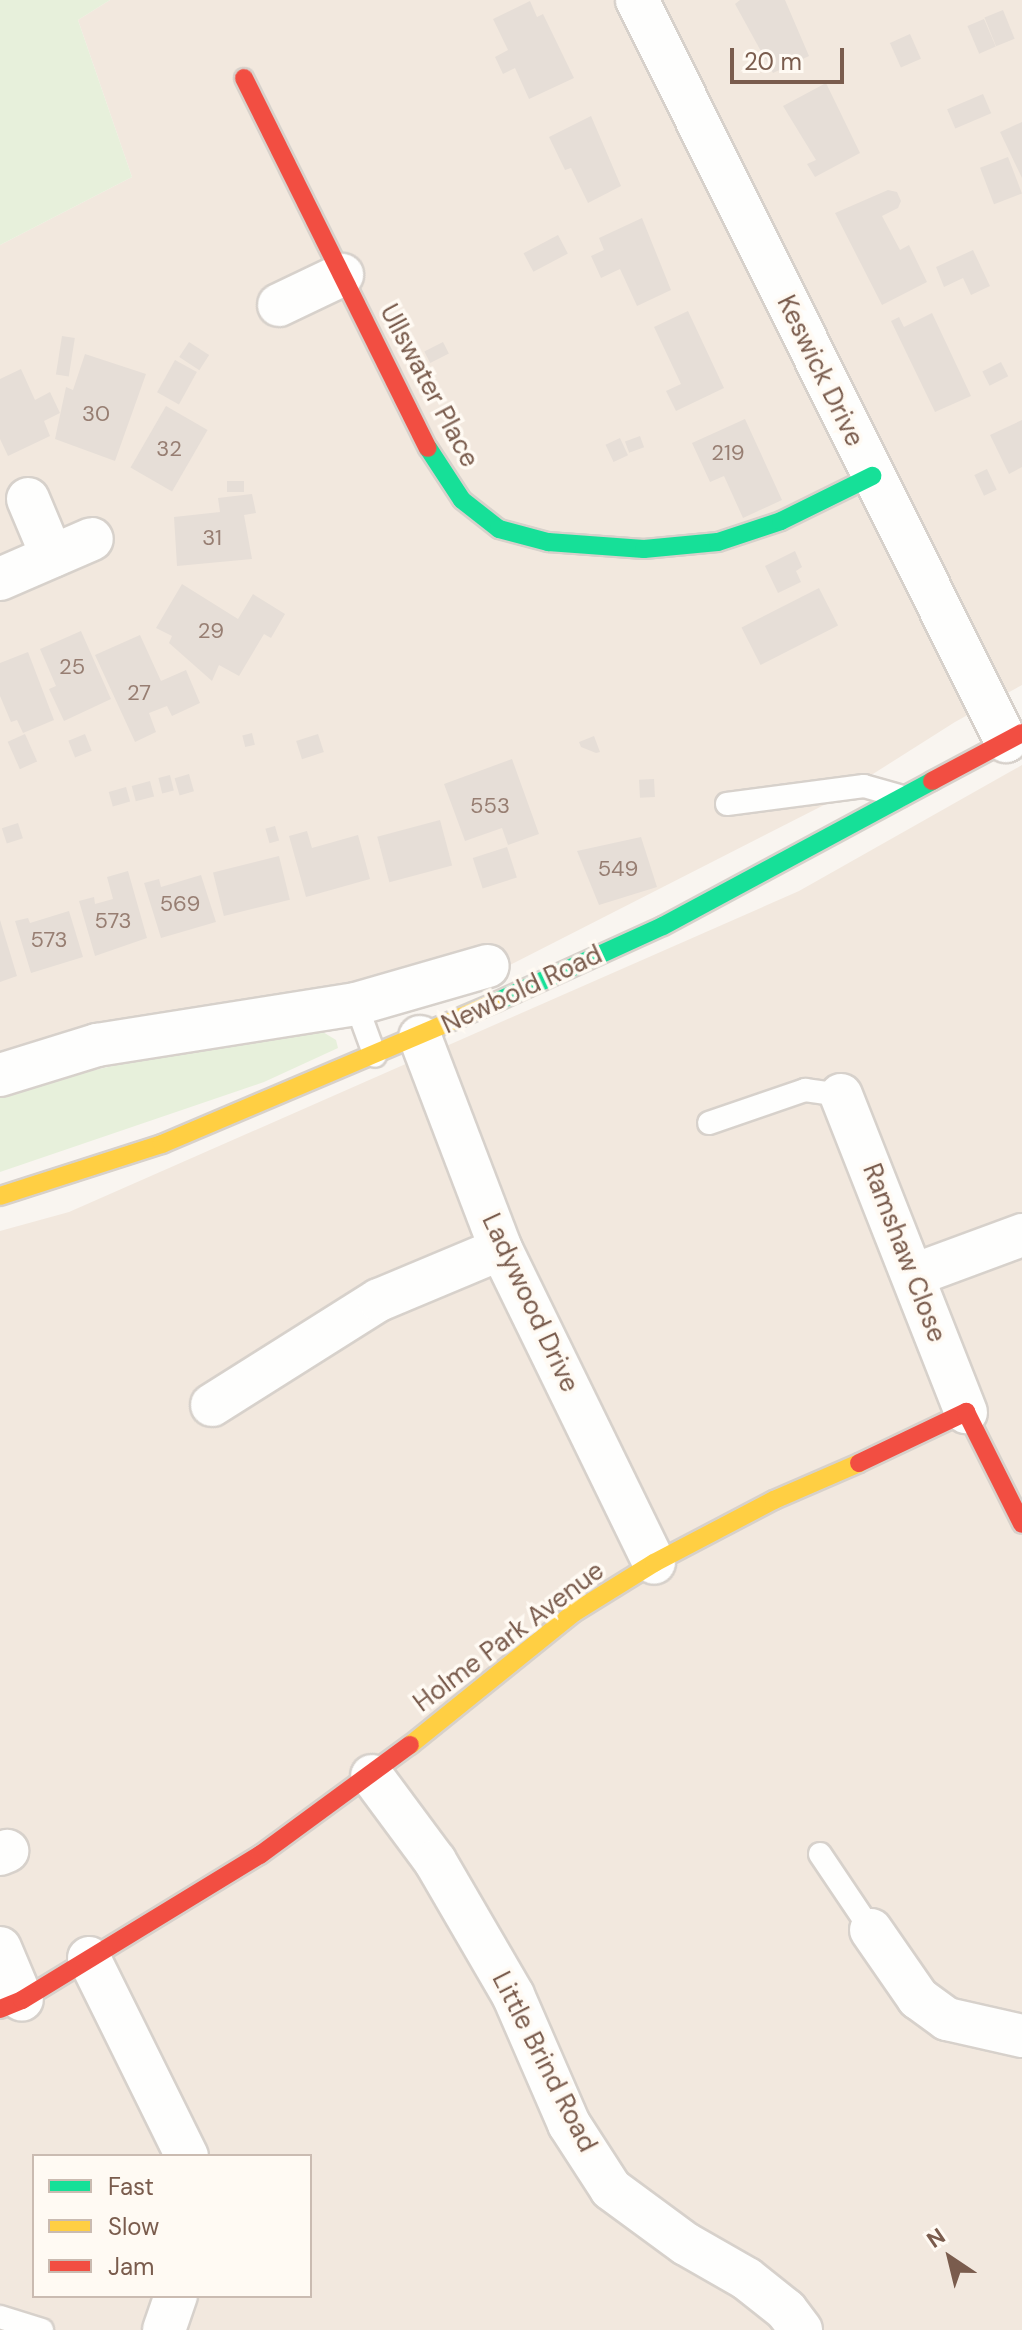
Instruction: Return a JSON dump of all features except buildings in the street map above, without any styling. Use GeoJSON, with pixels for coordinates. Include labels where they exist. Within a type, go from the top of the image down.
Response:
{"type":"FeatureCollection","features":[{"type":"Feature","properties":{"kind":"street","name":"Keswick Drive"},"geometry":{"type":"LineString","coordinates":[[637,0],[872,476],[1014,737]]}},
{"type":"Feature","properties":{"kind":"street","name":"Ullswater Place"},"geometry":{"type":"LineString","coordinates":[[244,78],[425,443],[462,500],[499,529],[548,542],[644,549],[718,542],[781,521],[872,476]]}},
{"type":"Feature","properties":{"kind":"street"},"geometry":{"type":"LineString","coordinates":[[279,305],[342,275]]}},
{"type":"Feature","properties":{"kind":"street"},"geometry":{"type":"LineString","coordinates":[[28,499],[52,556]]}},
{"type":"Feature","properties":{"kind":"street"},"geometry":{"type":"LineString","coordinates":[[0,579],[92,539]]}},
{"type":"Feature","properties":{"kind":"street","name":"Newbold Road"},"geometry":{"type":"LineString","coordinates":[[0,1196],[162,1144],[420,1037],[663,926],[1014,737]]}},
{"type":"Feature","properties":{"kind":"street","name":"Newbold Road"},"geometry":{"type":"LineString","coordinates":[[0,1075],[97,1045],[356,1004],[488,966]]}},
{"type":"Feature","properties":{"kind":"street","name":"Ladywood Drive"},"geometry":{"type":"LineString","coordinates":[[420,1037],[501,1249],[654,1563]]}},
{"type":"Feature","properties":{"kind":"street","name":"Ramshaw Close"},"geometry":{"type":"LineString","coordinates":[[841,1095],[966,1412]]}},
{"type":"Feature","properties":{"kind":"street"},"geometry":{"type":"LineString","coordinates":[[914,1275],[1022,1235]]}},
{"type":"Feature","properties":{"kind":"street"},"geometry":{"type":"LineString","coordinates":[[212,1405],[379,1300],[501,1249]]}},
{"type":"Feature","properties":{"kind":"street"},"geometry":{"type":"LineString","coordinates":[[966,1412],[1022,1524]]}},
{"type":"Feature","properties":{"kind":"street","name":"Holme Park Avenue"},"geometry":{"type":"LineString","coordinates":[[11,2005],[260,1855],[372,1776],[575,1612],[654,1563],[774,1500],[888,1451],[966,1412]]}},
{"type":"Feature","properties":{"kind":"street","name":"Little Brind Road"},"geometry":{"type":"LineString","coordinates":[[372,1776],[435,1861],[506,1982],[569,2124],[611,2189],[686,2244],[747,2279],[786,2310],[801,2330]]}},
{"type":"Feature","properties":{"kind":"street"},"geometry":{"type":"LineString","coordinates":[[871,1930],[918,1998],[947,2019],[1022,2036]]}},
{"type":"Feature","properties":{"kind":"street"},"geometry":{"type":"LineString","coordinates":[[0,1948],[11,2005]]}},
{"type":"Feature","properties":{"kind":"street"},"geometry":{"type":"LineString","coordinates":[[89,1958],[186,2154]]}},
{"type":"Feature","properties":{"kind":"street"},"geometry":{"type":"LineString","coordinates":[[164,2330],[175,2298]]}},
{"type":"Feature","properties":{"kind":"lane"},"geometry":{"type":"LineString","coordinates":[[727,804],[864,786],[905,798]]}},
{"type":"Feature","properties":{"kind":"lane"},"geometry":{"type":"LineString","coordinates":[[356,1004],[375,1056]]}},
{"type":"Feature","properties":{"kind":"lane"},"geometry":{"type":"LineString","coordinates":[[709,1123],[805,1090],[841,1095]]}},
{"type":"Feature","properties":{"kind":"lane"},"geometry":{"type":"LineString","coordinates":[[820,1854],[871,1930]]}},
{"type":"Feature","properties":{"kind":"lane"},"geometry":{"type":"LineString","coordinates":[[0,2317],[42,2330]]}},
{"type":"Feature","properties":{"kind":"shaded area"},"geometry":{"type":"Polygon","coordinates":[[[110,0],[1022,0],[1022,685],[955,722],[824,805],[508,966],[0,1078],[0,245],[132,177],[78,20],[110,0]]]}},
{"type":"Feature","properties":{"kind":"shaded area"},"geometry":{"type":"Polygon","coordinates":[[[1022,765],[1022,2330],[0,2330],[0,1231],[69,1212],[799,891],[1022,765]]]}},
{"type":"Feature","properties":{"kind":"green space"},"geometry":{"type":"Polygon","coordinates":[[[0,0],[110,0],[78,20],[132,177],[0,245],[0,0]]]}},
{"type":"Feature","properties":{"kind":"green space"},"geometry":{"type":"Polygon","coordinates":[[[318,1029],[336,1040],[338,1048],[264,1082],[0,1172],[0,1091],[185,1050],[318,1029]]]}},
{"type":"Feature","properties":{"kind":"traffic: fast"},"geometry":{"type":"LineString","coordinates":[[428,448],[462,500],[499,529],[548,542],[644,549],[718,542],[781,521],[872,476]]}},
{"type":"Feature","properties":{"kind":"traffic: fast"},"geometry":{"type":"LineString","coordinates":[[496,1002],[663,926],[932,781]]}},
{"type":"Feature","properties":{"kind":"traffic: slow"},"geometry":{"type":"LineString","coordinates":[[0,1196],[162,1144],[496,1002]]}},
{"type":"Feature","properties":{"kind":"traffic: slow"},"geometry":{"type":"LineString","coordinates":[[410,1745],[575,1612],[654,1563],[774,1500],[859,1463]]}},
{"type":"Feature","properties":{"kind":"traffic: jam"},"geometry":{"type":"LineString","coordinates":[[244,78],[428,448]]}},
{"type":"Feature","properties":{"kind":"traffic: jam"},"geometry":{"type":"LineString","coordinates":[[932,781],[1022,733]]}},
{"type":"Feature","properties":{"kind":"traffic: jam"},"geometry":{"type":"LineString","coordinates":[[859,1463],[966,1412],[1022,1524]]}},
{"type":"Feature","properties":{"kind":"traffic: jam"},"geometry":{"type":"LineString","coordinates":[[0,2009],[22,2000],[260,1855],[410,1745]]}}]}
